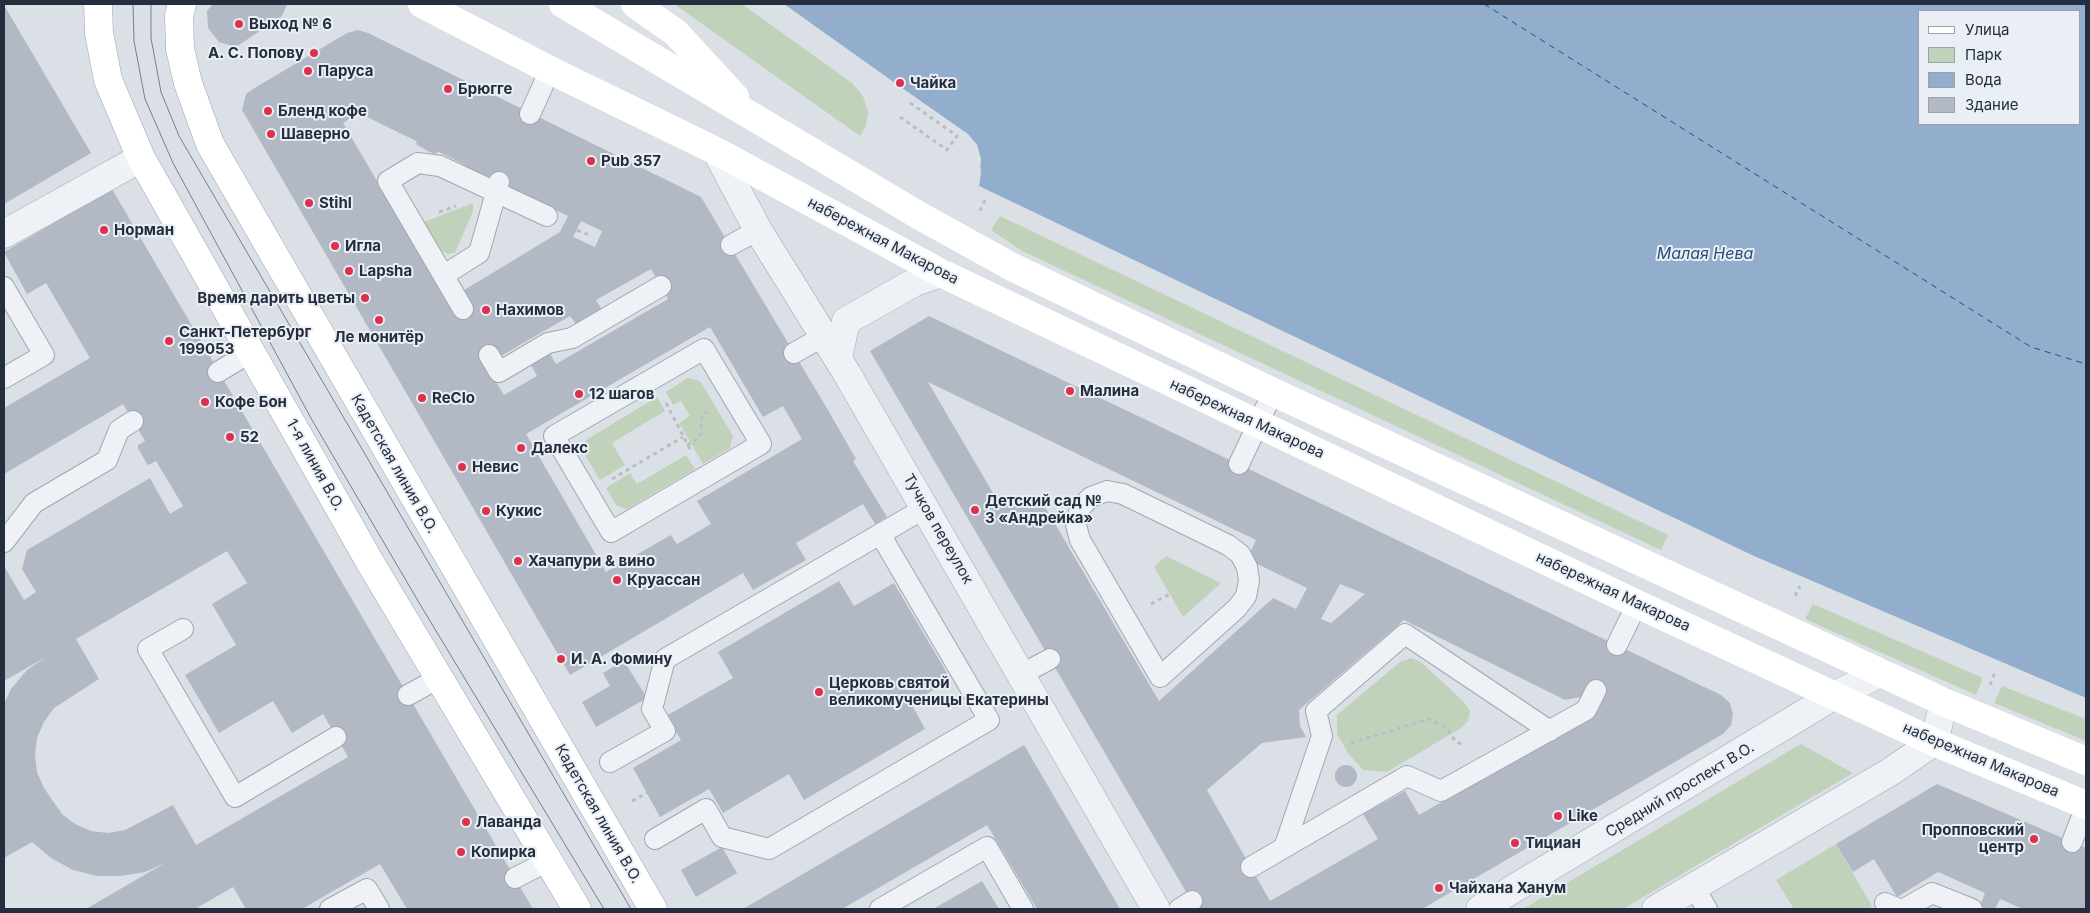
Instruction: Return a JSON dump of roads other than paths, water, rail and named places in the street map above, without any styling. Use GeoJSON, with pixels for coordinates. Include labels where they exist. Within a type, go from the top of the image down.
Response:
{"type":"FeatureCollection","features":[{"type":"Feature","properties":{"kind":"main road","name":"1-я линия В.О."},"geometry":{"type":"LineString","coordinates":[[98,4],[99,33],[108,80],[141,158],[371,564],[577,909]]}},
{"type":"Feature","properties":{"kind":"main road","name":"Кадетская линия В.О."},"geometry":{"type":"LineString","coordinates":[[182,4],[179,16],[180,49],[188,83],[210,144],[654,909]]}},
{"type":"Feature","properties":{"kind":"main road","name":"набережная Макарова"},"geometry":{"type":"LineString","coordinates":[[422,4],[550,70],[716,151],[941,273],[1257,425],[1934,742],[2086,806]]}},
{"type":"Feature","properties":{"kind":"main road"},"geometry":{"type":"LineString","coordinates":[[563,4],[757,120],[1012,267],[1273,392],[1944,702],[2086,761]]}},
{"type":"Feature","properties":{"kind":"main road"},"geometry":{"type":"LineString","coordinates":[[635,4],[676,33],[757,120]]}},
{"type":"Feature","properties":{"kind":"street","name":"Тучков переулок"},"geometry":{"type":"LineString","coordinates":[[716,151],[758,230],[831,347],[1022,674],[1156,909]]}},
{"type":"Feature","properties":{"kind":"street"},"geometry":{"type":"LineString","coordinates":[[4,234],[141,158]]}},
{"type":"Feature","properties":{"kind":"street"},"geometry":{"type":"LineString","coordinates":[[831,347],[846,321],[915,282],[941,273]]}},
{"type":"Feature","properties":{"kind":"street","name":"Средний проспект В.О."},"geometry":{"type":"LineString","coordinates":[[1480,909],[1835,695],[1881,673]]}},
{"type":"Feature","properties":{"kind":"street"},"geometry":{"type":"LineString","coordinates":[[1656,909],[1701,898],[1934,742],[1944,702]]}},
{"type":"Feature","properties":{"kind":"lane"},"geometry":{"type":"LineString","coordinates":[[530,114],[550,70]]}},
{"type":"Feature","properties":{"kind":"lane"},"geometry":{"type":"LineString","coordinates":[[463,309],[388,181],[418,162],[440,166],[497,187],[547,216]]}},
{"type":"Feature","properties":{"kind":"lane"},"geometry":{"type":"LineString","coordinates":[[444,275],[479,253],[497,187]]}},
{"type":"Feature","properties":{"kind":"lane"},"geometry":{"type":"LineString","coordinates":[[731,246],[758,230]]}},
{"type":"Feature","properties":{"kind":"lane"},"geometry":{"type":"LineString","coordinates":[[489,355],[499,372],[548,343],[572,338],[661,286]]}},
{"type":"Feature","properties":{"kind":"lane"},"geometry":{"type":"LineString","coordinates":[[4,287],[44,355],[4,378]]}},
{"type":"Feature","properties":{"kind":"lane"},"geometry":{"type":"LineString","coordinates":[[794,353],[831,347]]}},
{"type":"Feature","properties":{"kind":"lane"},"geometry":{"type":"LineString","coordinates":[[704,349],[736,387],[761,444],[706,476],[610,532],[554,436],[704,349]]}},
{"type":"Feature","properties":{"kind":"lane"},"geometry":{"type":"LineString","coordinates":[[218,372],[252,352]]}},
{"type":"Feature","properties":{"kind":"lane"},"geometry":{"type":"LineString","coordinates":[[1239,464],[1273,392]]}},
{"type":"Feature","properties":{"kind":"lane"},"geometry":{"type":"LineString","coordinates":[[4,542],[34,503],[107,460],[119,430],[133,421]]}},
{"type":"Feature","properties":{"kind":"lane"},"geometry":{"type":"LineString","coordinates":[[1107,491],[1123,494],[1208,526],[1240,554],[1247,567],[1249,581],[1246,596],[1237,608],[1160,677],[1120,621],[1080,540],[1076,525],[1080,508],[1091,497],[1107,491]]}},
{"type":"Feature","properties":{"kind":"lane"},"geometry":{"type":"LineString","coordinates":[[610,762],[665,731],[652,709],[665,659],[925,508]]}},
{"type":"Feature","properties":{"kind":"lane"},"geometry":{"type":"LineString","coordinates":[[654,839],[706,809],[722,837],[769,849],[989,720],[880,534]]}},
{"type":"Feature","properties":{"kind":"lane"},"geometry":{"type":"LineString","coordinates":[[1617,645],[1638,604]]}},
{"type":"Feature","properties":{"kind":"lane"},"geometry":{"type":"LineString","coordinates":[[183,629],[148,649],[235,796],[336,737]]}},
{"type":"Feature","properties":{"kind":"lane"},"geometry":{"type":"LineString","coordinates":[[1284,848],[1322,736],[1316,711],[1405,634],[1550,731]]}},
{"type":"Feature","properties":{"kind":"lane"},"geometry":{"type":"LineString","coordinates":[[1022,674],[1050,659]]}},
{"type":"Feature","properties":{"kind":"lane"},"geometry":{"type":"LineString","coordinates":[[408,695],[439,678]]}},
{"type":"Feature","properties":{"kind":"lane"},"geometry":{"type":"LineString","coordinates":[[1251,867],[1407,776],[1441,791],[1586,710],[1596,690]]}},
{"type":"Feature","properties":{"kind":"lane"},"geometry":{"type":"LineString","coordinates":[[2072,842],[2086,806]]}},
{"type":"Feature","properties":{"kind":"lane"},"geometry":{"type":"LineString","coordinates":[[880,909],[987,847],[1023,909]]}},
{"type":"Feature","properties":{"kind":"lane"},"geometry":{"type":"LineString","coordinates":[[515,878],[548,860]]}},
{"type":"Feature","properties":{"kind":"lane"},"geometry":{"type":"LineString","coordinates":[[330,909],[367,889],[379,909]]}},
{"type":"Feature","properties":{"kind":"lane"},"geometry":{"type":"LineString","coordinates":[[1896,907],[1932,893],[1972,909]]}},
{"type":"Feature","properties":{"kind":"water","name":"Малая Нева"},"geometry":{"type":"Polygon","coordinates":[[[784,4],[2086,4],[2086,698],[1754,556],[979,186],[981,173],[977,145],[968,135],[784,4]]]}},
{"type":"Feature","properties":{"kind":"tram line"},"geometry":{"type":"LineString","coordinates":[[133,4],[134,41],[145,99],[173,163],[312,420],[421,606],[604,909]]}},
{"type":"Feature","properties":{"kind":"tram line"},"geometry":{"type":"LineString","coordinates":[[151,4],[151,38],[161,92],[179,136],[631,909]]}},
{"type":"Feature","properties":{"kind":"place","name":"Выход № 6"},"geometry":{"type":"Point","coordinates":[239,24]}},
{"type":"Feature","properties":{"kind":"place","name":"А. С. Попову"},"geometry":{"type":"Point","coordinates":[314,53]}},
{"type":"Feature","properties":{"kind":"place","name":"Паруса"},"geometry":{"type":"Point","coordinates":[308,71]}},
{"type":"Feature","properties":{"kind":"place","name":"Чайка"},"geometry":{"type":"Point","coordinates":[900,83]}},
{"type":"Feature","properties":{"kind":"place","name":"Брюгге"},"geometry":{"type":"Point","coordinates":[448,89]}},
{"type":"Feature","properties":{"kind":"place","name":"Бленд кофе"},"geometry":{"type":"Point","coordinates":[268,111]}},
{"type":"Feature","properties":{"kind":"place","name":"Шаверно"},"geometry":{"type":"Point","coordinates":[271,134]}},
{"type":"Feature","properties":{"kind":"place","name":"Pub 357"},"geometry":{"type":"Point","coordinates":[591,161]}},
{"type":"Feature","properties":{"kind":"place","name":"Stihl"},"geometry":{"type":"Point","coordinates":[309,203]}},
{"type":"Feature","properties":{"kind":"place","name":"Норман"},"geometry":{"type":"Point","coordinates":[104,230]}},
{"type":"Feature","properties":{"kind":"place","name":"Игла"},"geometry":{"type":"Point","coordinates":[335,246]}},
{"type":"Feature","properties":{"kind":"place","name":"Lapsha"},"geometry":{"type":"Point","coordinates":[349,271]}},
{"type":"Feature","properties":{"kind":"place","name":"Время дарить цветы"},"geometry":{"type":"Point","coordinates":[365,298]}},
{"type":"Feature","properties":{"kind":"place","name":"Нахимов"},"geometry":{"type":"Point","coordinates":[486,310]}},
{"type":"Feature","properties":{"kind":"place","name":"Ле монитёр"},"geometry":{"type":"Point","coordinates":[379,320]}},
{"type":"Feature","properties":{"kind":"place","name":"Санкт-Петербург 199053"},"geometry":{"type":"Point","coordinates":[169,341]}},
{"type":"Feature","properties":{"kind":"place","name":"Малина"},"geometry":{"type":"Point","coordinates":[1070,391]}},
{"type":"Feature","properties":{"kind":"place","name":"12 шагов"},"geometry":{"type":"Point","coordinates":[579,394]}},
{"type":"Feature","properties":{"kind":"place","name":"ReClo"},"geometry":{"type":"Point","coordinates":[422,398]}},
{"type":"Feature","properties":{"kind":"place","name":"Кофе Бон"},"geometry":{"type":"Point","coordinates":[205,402]}},
{"type":"Feature","properties":{"kind":"place","name":"52"},"geometry":{"type":"Point","coordinates":[230,437]}},
{"type":"Feature","properties":{"kind":"place","name":"Далекс"},"geometry":{"type":"Point","coordinates":[521,448]}},
{"type":"Feature","properties":{"kind":"place","name":"Невис"},"geometry":{"type":"Point","coordinates":[462,467]}},
{"type":"Feature","properties":{"kind":"place","name":"Детский сад № 3 «Андрейка»"},"geometry":{"type":"Point","coordinates":[975,510]}},
{"type":"Feature","properties":{"kind":"place","name":"Кукис"},"geometry":{"type":"Point","coordinates":[486,511]}},
{"type":"Feature","properties":{"kind":"place","name":"Хачапури & вино"},"geometry":{"type":"Point","coordinates":[518,561]}},
{"type":"Feature","properties":{"kind":"place","name":"Круассан"},"geometry":{"type":"Point","coordinates":[617,580]}},
{"type":"Feature","properties":{"kind":"place","name":"И. А. Фомину"},"geometry":{"type":"Point","coordinates":[561,659]}},
{"type":"Feature","properties":{"kind":"place","name":"Церковь святой великомученицы Екатерины"},"geometry":{"type":"Point","coordinates":[819,692]}},
{"type":"Feature","properties":{"kind":"place","name":"Like"},"geometry":{"type":"Point","coordinates":[1558,816]}},
{"type":"Feature","properties":{"kind":"place","name":"Лаванда"},"geometry":{"type":"Point","coordinates":[466,822]}},
{"type":"Feature","properties":{"kind":"place","name":"Пропповский центр"},"geometry":{"type":"Point","coordinates":[2034,839]}},
{"type":"Feature","properties":{"kind":"place","name":"Тициан"},"geometry":{"type":"Point","coordinates":[1515,843]}},
{"type":"Feature","properties":{"kind":"place","name":"Копирка"},"geometry":{"type":"Point","coordinates":[461,852]}},
{"type":"Feature","properties":{"kind":"place","name":"Чайхана Ханум"},"geometry":{"type":"Point","coordinates":[1439,888]}}]}
